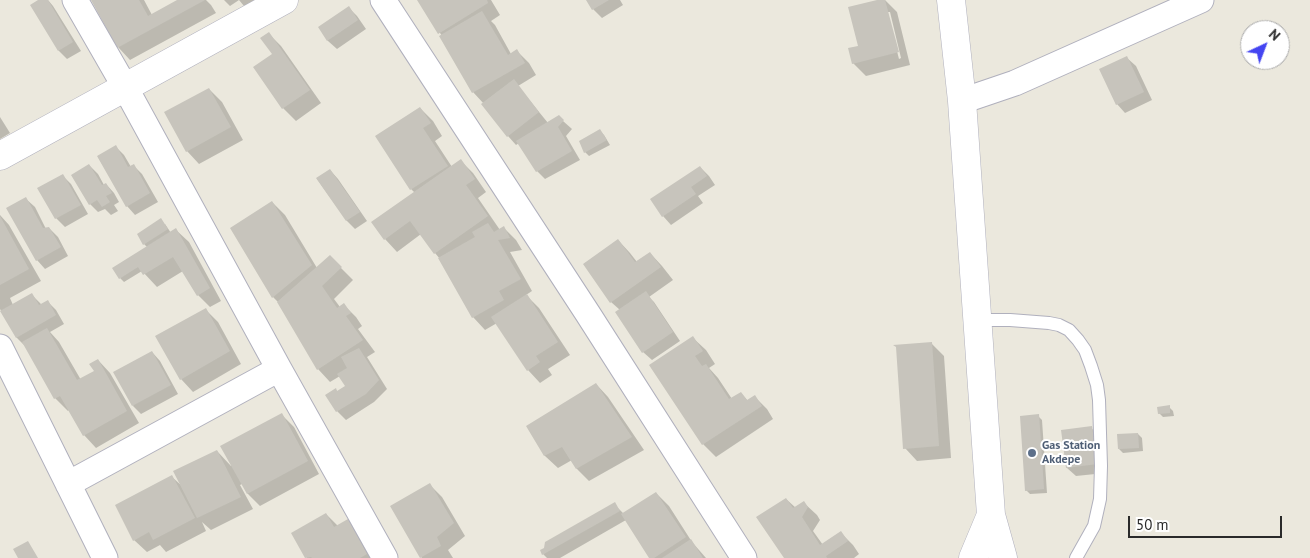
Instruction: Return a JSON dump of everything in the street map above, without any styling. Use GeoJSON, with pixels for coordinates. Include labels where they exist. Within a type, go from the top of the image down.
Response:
{"type":"FeatureCollection","features":[{"type":"Feature","properties":{"kind":"main road"},"geometry":{"type":"LineString","coordinates":[[0,156],[284,0]]}},
{"type":"Feature","properties":{"kind":"main road"},"geometry":{"type":"LineString","coordinates":[[951,0],[962,101],[991,516],[1003,558]]}},
{"type":"Feature","properties":{"kind":"main road"},"geometry":{"type":"LineString","coordinates":[[974,558],[991,516]]}},
{"type":"Feature","properties":{"kind":"street"},"geometry":{"type":"LineString","coordinates":[[75,0],[385,558]]}},
{"type":"Feature","properties":{"kind":"street"},"geometry":{"type":"LineString","coordinates":[[382,0],[588,314],[744,558]]}},
{"type":"Feature","properties":{"kind":"street"},"geometry":{"type":"LineString","coordinates":[[962,101],[1015,83],[1202,0]]}},
{"type":"Feature","properties":{"kind":"street"},"geometry":{"type":"LineString","coordinates":[[0,348],[106,558]]}},
{"type":"Feature","properties":{"kind":"street"},"geometry":{"type":"LineString","coordinates":[[68,484],[279,368]]}},
{"type":"Feature","properties":{"kind":"lane"},"geometry":{"type":"LineString","coordinates":[[977,320],[1010,320],[1059,325],[1069,330],[1085,350],[1097,385],[1099,400],[1100,499],[1094,526],[1076,558]]}},
{"type":"Feature","properties":{"kind":"building"},"geometry":{"type":"Polygon","coordinates":[[[38,0],[48,0],[73,42],[58,51],[30,5],[38,0]]]}},
{"type":"Feature","properties":{"kind":"building"},"geometry":{"type":"Polygon","coordinates":[[[91,0],[139,0],[148,16],[177,0],[205,0],[117,48],[91,0]]]}},
{"type":"Feature","properties":{"kind":"building"},"geometry":{"type":"Polygon","coordinates":[[[417,0],[487,0],[488,3],[438,34],[417,0]]]}},
{"type":"Feature","properties":{"kind":"building"},"geometry":{"type":"Polygon","coordinates":[[[586,0],[609,0],[592,10],[586,0]]]}},
{"type":"Feature","properties":{"kind":"building"},"geometry":{"type":"Polygon","coordinates":[[[885,0],[899,52],[852,64],[848,48],[858,46],[848,7],[885,0]]]}},
{"type":"Feature","properties":{"kind":"building"},"geometry":{"type":"Polygon","coordinates":[[[349,6],[358,20],[327,41],[318,27],[349,6]]]}},
{"type":"Feature","properties":{"kind":"building"},"geometry":{"type":"Polygon","coordinates":[[[482,11],[508,55],[517,49],[525,63],[472,93],[439,36],[482,11]]]}},
{"type":"Feature","properties":{"kind":"building"},"geometry":{"type":"Polygon","coordinates":[[[269,32],[310,90],[282,109],[253,67],[272,54],[260,38],[269,32]]]}},
{"type":"Feature","properties":{"kind":"building"},"geometry":{"type":"Polygon","coordinates":[[[1127,56],[1144,92],[1116,105],[1099,69],[1127,56]]]}},
{"type":"Feature","properties":{"kind":"building"},"geometry":{"type":"Polygon","coordinates":[[[514,79],[539,112],[507,137],[481,104],[514,79]]]}},
{"type":"Feature","properties":{"kind":"building"},"geometry":{"type":"Polygon","coordinates":[[[209,88],[231,127],[186,152],[164,112],[209,88]]]}},
{"type":"Feature","properties":{"kind":"building"},"geometry":{"type":"Polygon","coordinates":[[[420,107],[431,123],[423,128],[448,166],[410,190],[375,136],[420,107]]]}},
{"type":"Feature","properties":{"kind":"building"},"geometry":{"type":"Polygon","coordinates":[[[559,115],[564,120],[558,127],[572,151],[536,172],[516,141],[559,115]]]}},
{"type":"Feature","properties":{"kind":"building"},"geometry":{"type":"Polygon","coordinates":[[[600,129],[607,140],[584,153],[579,141],[600,129]]]}},
{"type":"Feature","properties":{"kind":"building"},"geometry":{"type":"Polygon","coordinates":[[[116,145],[128,167],[134,164],[150,193],[126,207],[97,156],[116,145]]]}},
{"type":"Feature","properties":{"kind":"building"},"geometry":{"type":"Polygon","coordinates":[[[461,159],[475,179],[466,185],[488,216],[434,254],[410,221],[384,240],[371,222],[461,159]]]}},
{"type":"Feature","properties":{"kind":"building"},"geometry":{"type":"Polygon","coordinates":[[[89,164],[102,185],[106,183],[112,193],[106,196],[110,202],[102,207],[97,200],[89,205],[71,175],[89,164]]]}},
{"type":"Feature","properties":{"kind":"building"},"geometry":{"type":"Polygon","coordinates":[[[700,166],[707,176],[691,187],[696,194],[662,217],[650,199],[700,166]]]}},
{"type":"Feature","properties":{"kind":"building"},"geometry":{"type":"Polygon","coordinates":[[[330,169],[360,212],[346,221],[316,178],[330,169]]]}},
{"type":"Feature","properties":{"kind":"building"},"geometry":{"type":"Polygon","coordinates":[[[63,174],[81,205],[55,219],[37,188],[63,174]]]}},
{"type":"Feature","properties":{"kind":"building"},"geometry":{"type":"Polygon","coordinates":[[[26,197],[43,228],[49,227],[61,247],[36,261],[6,208],[26,197]]]}},
{"type":"Feature","properties":{"kind":"building"},"geometry":{"type":"Polygon","coordinates":[[[272,201],[312,265],[272,298],[230,228],[272,201]]]}},
{"type":"Feature","properties":{"kind":"building"},"geometry":{"type":"Polygon","coordinates":[[[0,216],[29,269],[0,285],[0,216]]]}},
{"type":"Feature","properties":{"kind":"building"},"geometry":{"type":"Polygon","coordinates":[[[161,218],[168,229],[143,245],[137,234],[161,218]]]}},
{"type":"Feature","properties":{"kind":"building"},"geometry":{"type":"Polygon","coordinates":[[[488,223],[494,232],[504,226],[510,238],[498,240],[521,279],[499,291],[504,300],[472,318],[438,258],[475,237],[472,232],[488,223]]]}},
{"type":"Feature","properties":{"kind":"building"},"geometry":{"type":"Polygon","coordinates":[[[176,228],[210,288],[197,296],[173,257],[143,275],[138,267],[119,279],[112,268],[176,228]]]}},
{"type":"Feature","properties":{"kind":"building"},"geometry":{"type":"Polygon","coordinates":[[[618,239],[635,262],[650,252],[661,267],[610,303],[583,264],[618,239]]]}},
{"type":"Feature","properties":{"kind":"building"},"geometry":{"type":"Polygon","coordinates":[[[330,255],[342,267],[322,286],[337,308],[344,303],[351,313],[346,316],[363,340],[317,370],[277,302],[330,255]]]}},
{"type":"Feature","properties":{"kind":"building"},"geometry":{"type":"Polygon","coordinates":[[[646,291],[673,332],[642,353],[615,312],[646,291]]]}},
{"type":"Feature","properties":{"kind":"building"},"geometry":{"type":"Polygon","coordinates":[[[32,293],[39,305],[48,300],[56,315],[16,338],[0,311],[32,293]]]}},
{"type":"Feature","properties":{"kind":"building"},"geometry":{"type":"Polygon","coordinates":[[[527,294],[558,342],[536,356],[540,362],[527,371],[491,317],[527,294]]]}},
{"type":"Feature","properties":{"kind":"building"},"geometry":{"type":"Polygon","coordinates":[[[206,308],[230,351],[180,380],[155,336],[206,308]]]}},
{"type":"Feature","properties":{"kind":"building"},"geometry":{"type":"Polygon","coordinates":[[[47,328],[77,380],[94,371],[89,364],[98,359],[127,411],[83,436],[60,396],[54,399],[22,342],[47,328]]]}},
{"type":"Feature","properties":{"kind":"building"},"geometry":{"type":"Polygon","coordinates":[[[693,336],[703,351],[695,356],[702,366],[706,364],[729,399],[741,392],[747,400],[755,395],[762,406],[702,445],[649,365],[693,336]]]}},
{"type":"Feature","properties":{"kind":"building"},"geometry":{"type":"Polygon","coordinates":[[[932,342],[939,446],[903,449],[896,347],[893,345],[932,342]]]}},
{"type":"Feature","properties":{"kind":"building"},"geometry":{"type":"Polygon","coordinates":[[[359,348],[379,380],[366,394],[336,412],[325,395],[336,388],[337,391],[345,386],[337,374],[347,368],[341,357],[359,348]]]}},
{"type":"Feature","properties":{"kind":"building"},"geometry":{"type":"Polygon","coordinates":[[[152,351],[171,385],[132,406],[113,372],[152,351]]]}},
{"type":"Feature","properties":{"kind":"building"},"geometry":{"type":"Polygon","coordinates":[[[596,383],[632,437],[576,469],[562,447],[544,456],[526,426],[596,383]]]}},
{"type":"Feature","properties":{"kind":"building"},"geometry":{"type":"Polygon","coordinates":[[[1170,405],[1170,413],[1158,414],[1157,407],[1170,405]]]}},
{"type":"Feature","properties":{"kind":"building"},"geometry":{"type":"Polygon","coordinates":[[[282,413],[308,461],[247,494],[220,446],[282,413]]]}},
{"type":"Feature","properties":{"kind":"building","name":"Gas Station Akdepe"},"geometry":{"type":"Polygon","coordinates":[[[1039,414],[1044,489],[1025,491],[1020,416],[1039,414]]]}},
{"type":"Feature","properties":{"kind":"building"},"geometry":{"type":"Polygon","coordinates":[[[1092,426],[1097,464],[1066,468],[1061,430],[1092,426]]]}},
{"type":"Feature","properties":{"kind":"building"},"geometry":{"type":"Polygon","coordinates":[[[1138,433],[1139,448],[1118,449],[1117,434],[1138,433]]]}},
{"type":"Feature","properties":{"kind":"building"},"geometry":{"type":"Polygon","coordinates":[[[217,450],[241,497],[197,518],[173,471],[217,450]]]}},
{"type":"Feature","properties":{"kind":"building"},"geometry":{"type":"Polygon","coordinates":[[[172,475],[195,518],[153,540],[149,532],[133,541],[115,505],[172,475]]]}},
{"type":"Feature","properties":{"kind":"building"},"geometry":{"type":"Polygon","coordinates":[[[430,483],[454,523],[437,537],[441,546],[420,558],[390,506],[430,483]]]}},
{"type":"Feature","properties":{"kind":"building"},"geometry":{"type":"Polygon","coordinates":[[[656,492],[686,537],[654,558],[649,558],[621,514],[656,492]]]}},
{"type":"Feature","properties":{"kind":"building"},"geometry":{"type":"Polygon","coordinates":[[[786,498],[793,508],[804,501],[808,507],[802,517],[820,545],[841,531],[848,541],[826,556],[827,558],[784,558],[756,517],[786,498]]]}},
{"type":"Feature","properties":{"kind":"building"},"geometry":{"type":"Polygon","coordinates":[[[615,502],[620,511],[542,555],[540,550],[544,548],[545,542],[615,502]]]}},
{"type":"Feature","properties":{"kind":"building"},"geometry":{"type":"Polygon","coordinates":[[[326,513],[334,527],[348,519],[367,554],[360,558],[305,558],[291,533],[326,513]]]}},
{"type":"Feature","properties":{"kind":"building"},"geometry":{"type":"Polygon","coordinates":[[[691,539],[703,558],[662,558],[691,539]]]}},
{"type":"Feature","properties":{"kind":"building"},"geometry":{"type":"Polygon","coordinates":[[[28,541],[38,558],[18,558],[13,549],[28,541]]]}},
{"type":"Feature","properties":{"kind":"place","name":"Gas Station Akdepe"},"geometry":{"type":"Point","coordinates":[1032,453]}}]}
